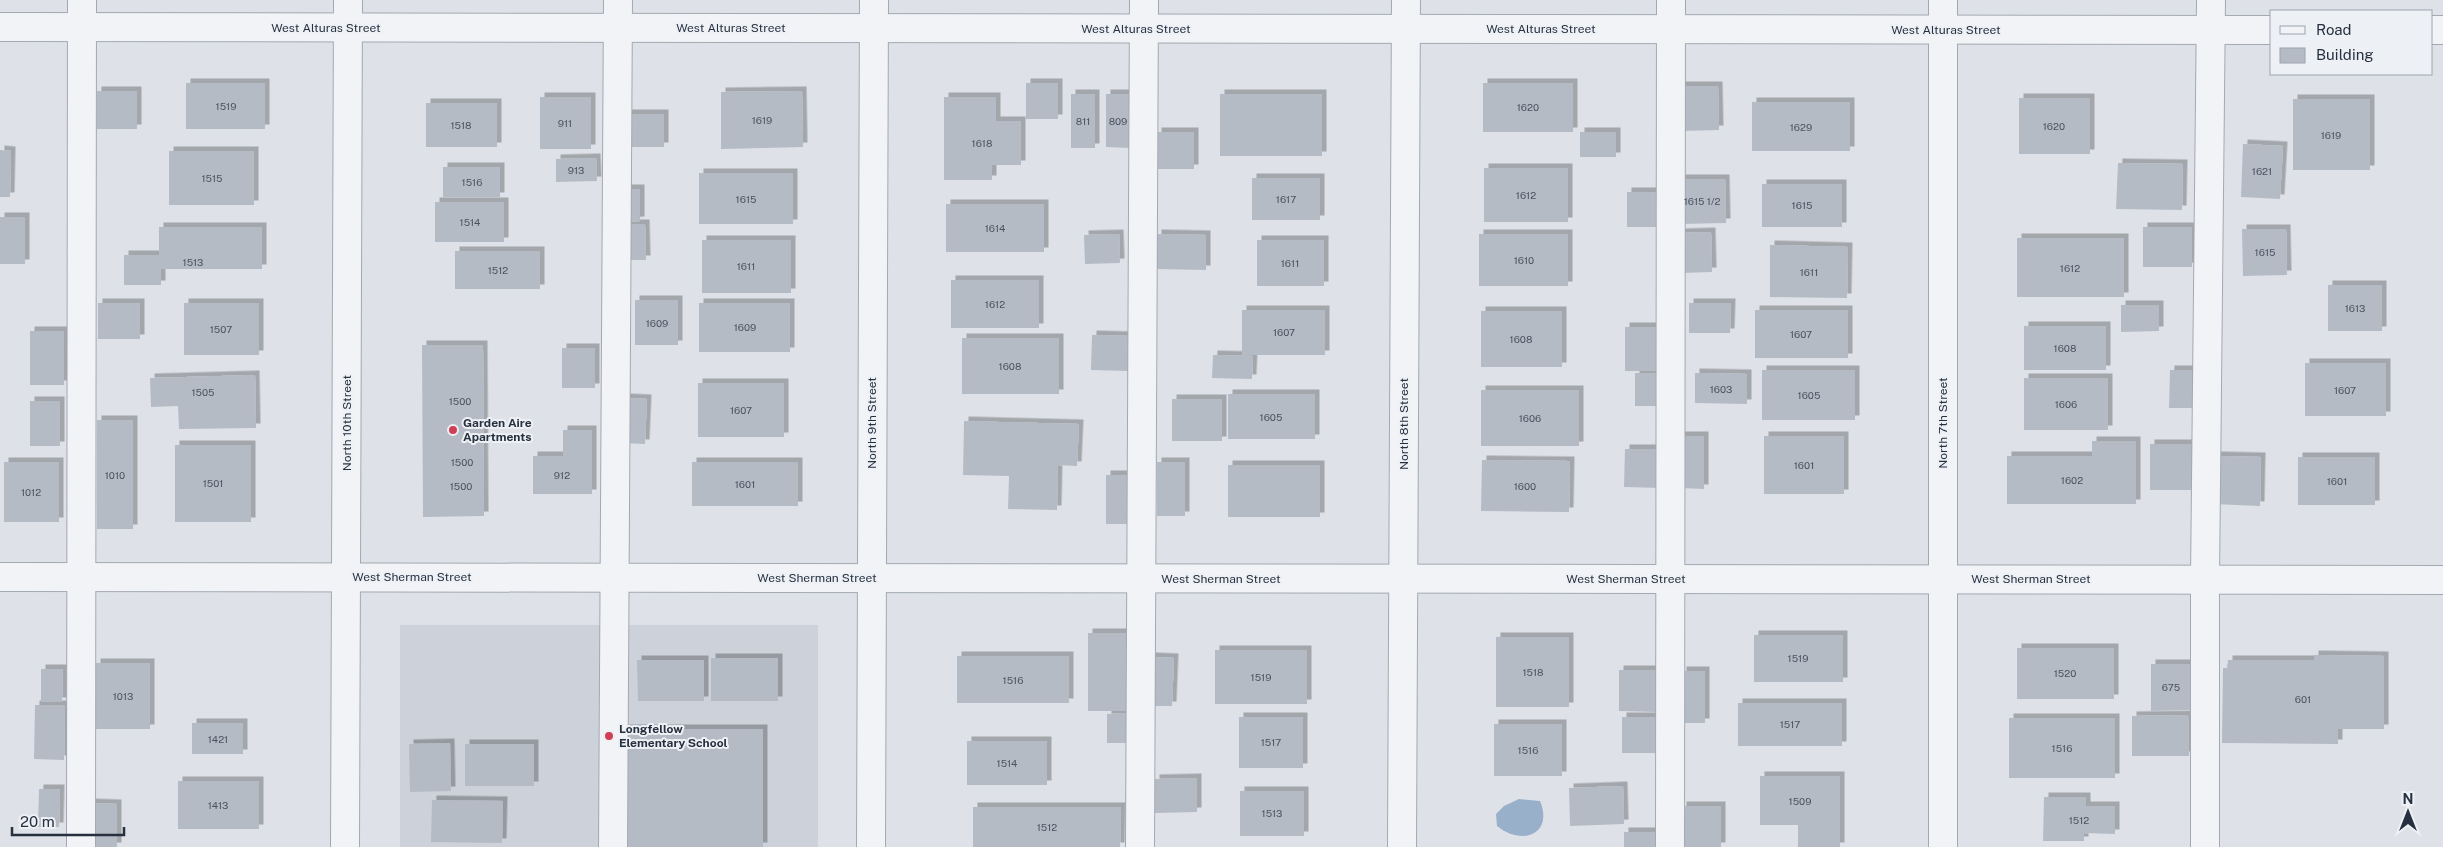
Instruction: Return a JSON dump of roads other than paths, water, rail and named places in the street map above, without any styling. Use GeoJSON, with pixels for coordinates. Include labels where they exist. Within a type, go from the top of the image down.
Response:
{"type":"FeatureCollection","features":[{"type":"Feature","properties":{"kind":"street"},"geometry":{"type":"LineString","coordinates":[[81,847],[82,0]]}},
{"type":"Feature","properties":{"kind":"street","name":"North 10th Street"},"geometry":{"type":"LineString","coordinates":[[345,847],[348,0]]}},
{"type":"Feature","properties":{"kind":"street"},"geometry":{"type":"LineString","coordinates":[[613,847],[618,0]]}},
{"type":"Feature","properties":{"kind":"street","name":"North 9th Street"},"geometry":{"type":"LineString","coordinates":[[871,847],[874,0]]}},
{"type":"Feature","properties":{"kind":"street"},"geometry":{"type":"LineString","coordinates":[[1140,847],[1144,0]]}},
{"type":"Feature","properties":{"kind":"street","name":"North 8th Street"},"geometry":{"type":"LineString","coordinates":[[1402,847],[1406,0]]}},
{"type":"Feature","properties":{"kind":"street"},"geometry":{"type":"LineString","coordinates":[[1670,847],[1671,0]]}},
{"type":"Feature","properties":{"kind":"street","name":"North 7th Street"},"geometry":{"type":"LineString","coordinates":[[1943,0],[1943,847]]}},
{"type":"Feature","properties":{"kind":"street"},"geometry":{"type":"LineString","coordinates":[[2205,847],[2205,580],[2211,0]]}},
{"type":"Feature","properties":{"kind":"street","name":"West Alturas Street"},"geometry":{"type":"LineString","coordinates":[[0,27],[2270,30]]}},
{"type":"Feature","properties":{"kind":"street","name":"West Sherman Street"},"geometry":{"type":"LineString","coordinates":[[0,577],[2443,580]]}},
{"type":"Feature","properties":{"kind":"water"},"geometry":{"type":"Polygon","coordinates":[[[1519,799],[1540,801],[1543,822],[1533,834],[1525,836],[1516,835],[1506,832],[1497,826],[1496,814],[1504,806],[1519,799]]]}},
{"type":"Feature","properties":{"kind":"place","name":"Garden Aire Apartments"},"geometry":{"type":"Point","coordinates":[453,430]}},
{"type":"Feature","properties":{"kind":"place","name":"Longfellow Elementary School"},"geometry":{"type":"Point","coordinates":[609,736]}}]}
